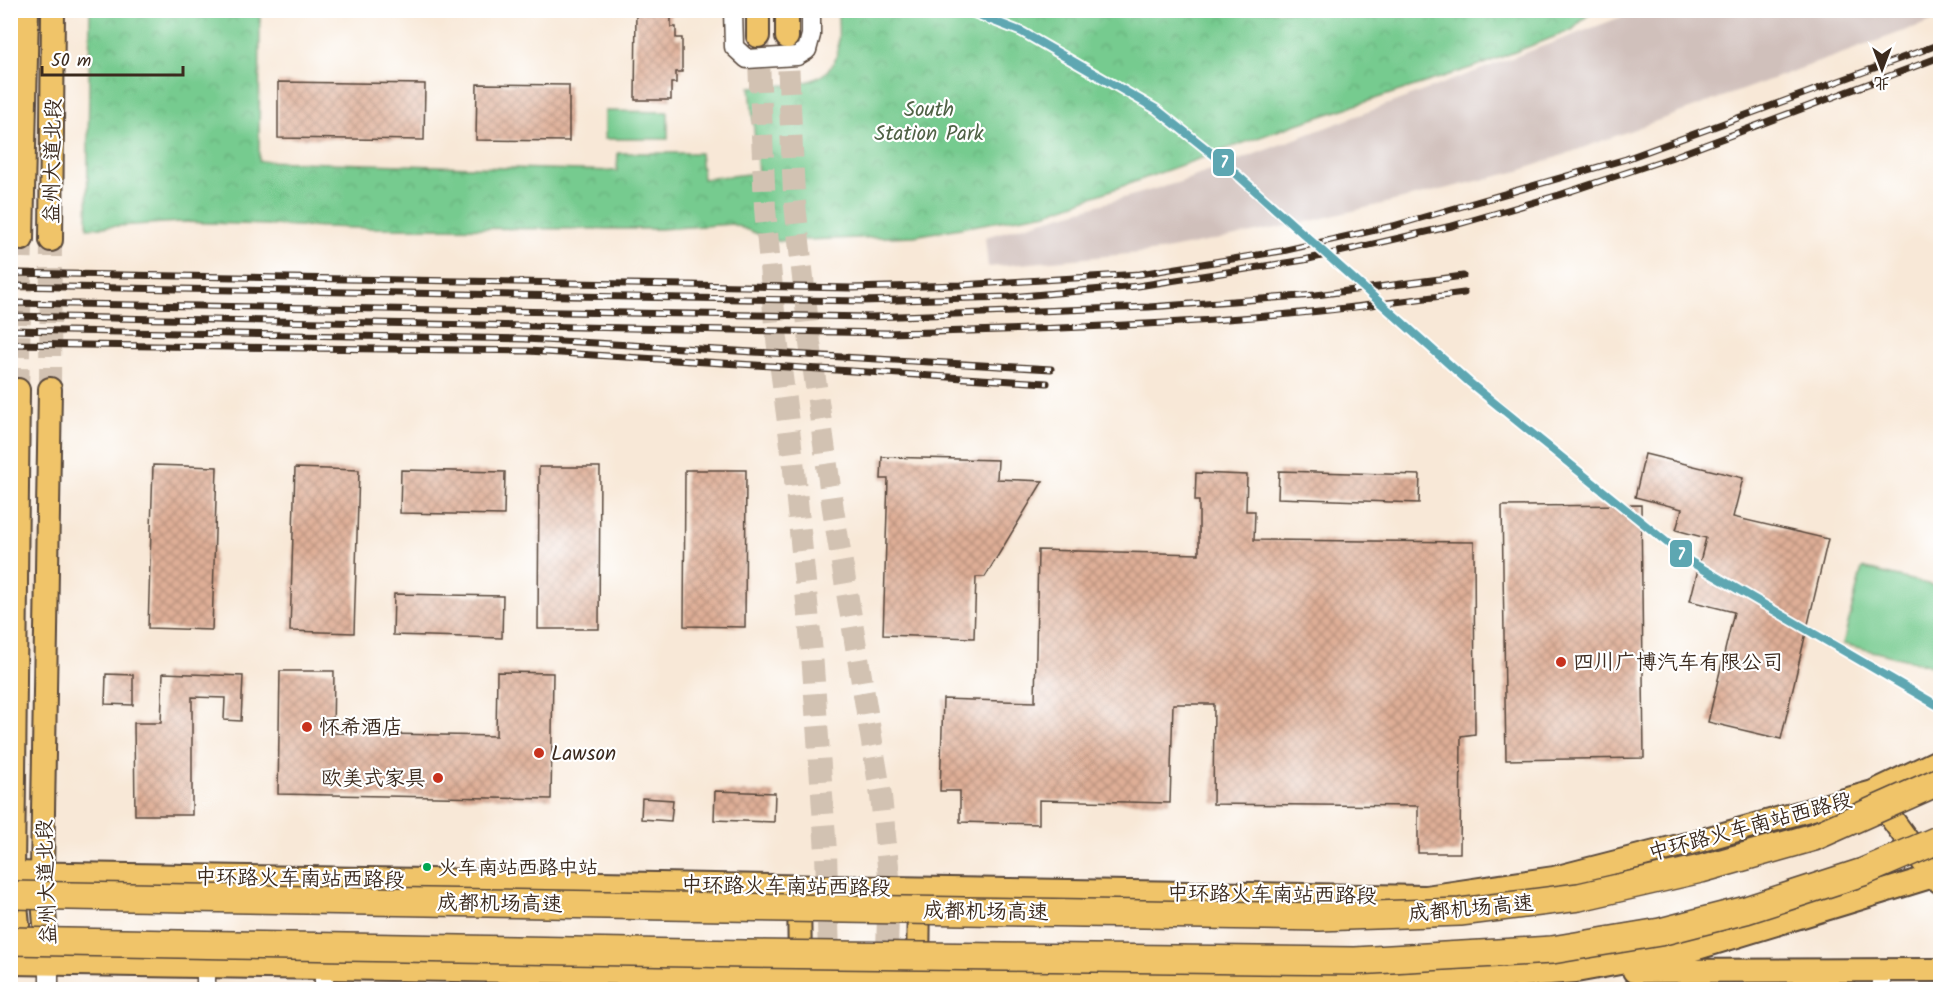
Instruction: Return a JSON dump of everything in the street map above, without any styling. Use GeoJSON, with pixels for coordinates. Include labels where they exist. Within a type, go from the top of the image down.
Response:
{"type":"FeatureCollection","features":[{"type":"Feature","properties":{"kind":"highway","name":"成都机场高速"},"geometry":{"type":"LineString","coordinates":[[11,880],[1319,917],[1460,912],[1579,897],[1701,869],[1814,837],[1941,781]]}},
{"type":"Feature","properties":{"kind":"highway"},"geometry":{"type":"LineString","coordinates":[[10,941],[746,954],[1378,960],[1552,950],[1660,932],[1746,910],[1863,872],[1941,839]]}},
{"type":"Feature","properties":{"kind":"main road","name":"益州大道北段"},"geometry":{"type":"LineString","coordinates":[[22,239],[27,10]]}},
{"type":"Feature","properties":{"kind":"main road","name":"益州大道北段"},"geometry":{"type":"LineString","coordinates":[[51,240],[54,10]]}},
{"type":"Feature","properties":{"kind":"main road"},"geometry":{"type":"LineString","coordinates":[[758,10],[758,36]]}},
{"type":"Feature","properties":{"kind":"main road"},"geometry":{"type":"LineString","coordinates":[[787,10],[787,37]]}},
{"type":"Feature","properties":{"kind":"main road","name":"益州大道北段"},"geometry":{"type":"LineString","coordinates":[[49,964],[42,873],[50,389]]}},
{"type":"Feature","properties":{"kind":"main road","name":"益州大道北段"},"geometry":{"type":"LineString","coordinates":[[18,390],[11,880],[20,946],[49,964]]}},
{"type":"Feature","properties":{"kind":"main road","name":"中环路火车南站西路段"},"geometry":{"type":"LineString","coordinates":[[11,880],[42,873],[1426,897],[1554,878],[1701,840],[1873,792],[1941,760]]}},
{"type":"Feature","properties":{"kind":"main road","name":"中环路火车南站西路段"},"geometry":{"type":"LineString","coordinates":[[1576,971],[1691,950],[1939,877],[1873,792]]}},
{"type":"Feature","properties":{"kind":"main road"},"geometry":{"type":"LineString","coordinates":[[799,886],[801,982]]}},
{"type":"Feature","properties":{"kind":"main road"},"geometry":{"type":"LineString","coordinates":[[917,984],[919,888]]}},
{"type":"Feature","properties":{"kind":"main road","name":"中环路火车南站西路段"},"geometry":{"type":"LineString","coordinates":[[10,963],[206,967],[324,979],[917,984],[1388,985],[1576,971],[1881,980],[1941,970]]}},
{"type":"Feature","properties":{"kind":"street"},"geometry":{"type":"LineString","coordinates":[[733,10],[734,47],[747,59],[797,56],[807,50],[811,35],[811,10]]}},
{"type":"Feature","properties":{"kind":"street"},"geometry":{"type":"LineString","coordinates":[[49,964],[49,990]]}},
{"type":"Feature","properties":{"kind":"street"},"geometry":{"type":"LineString","coordinates":[[206,967],[206,990]]}},
{"type":"Feature","properties":{"kind":"shaded area"},"geometry":{"type":"Polygon","coordinates":[[[1640,10],[1940,10],[1940,18],[1519,171],[1307,222],[1160,251],[988,267],[985,237],[1180,182],[1640,10]]]}},
{"type":"Feature","properties":{"kind":"shaded area"},"geometry":{"type":"Polygon","coordinates":[[[308,985],[533,989],[308,990],[308,985]]]}},
{"type":"Feature","properties":{"kind":"green space","name":"South Station Park"},"geometry":{"type":"Polygon","coordinates":[[[90,11],[260,11],[259,161],[617,171],[618,153],[700,153],[703,179],[758,173],[750,87],[790,85],[816,78],[826,72],[834,62],[838,48],[838,11],[1592,11],[1572,30],[1486,63],[1294,125],[1047,213],[914,236],[776,241],[732,224],[660,229],[357,228],[180,222],[87,228],[90,11]]]}},
{"type":"Feature","properties":{"kind":"green space"},"geometry":{"type":"Polygon","coordinates":[[[605,111],[668,112],[668,139],[605,139],[605,111]]]}},
{"type":"Feature","properties":{"kind":"green space"},"geometry":{"type":"Polygon","coordinates":[[[1862,568],[1940,587],[1940,634],[1933,666],[1843,644],[1862,568]]]}},
{"type":"Feature","properties":{"kind":"building"},"geometry":{"type":"Polygon","coordinates":[[[636,10],[671,10],[671,27],[676,27],[676,38],[682,38],[682,72],[676,72],[676,83],[671,83],[671,100],[635,100],[636,10]]]}},
{"type":"Feature","properties":{"kind":"building"},"geometry":{"type":"Polygon","coordinates":[[[278,82],[425,84],[424,140],[278,138],[278,82]]]}},
{"type":"Feature","properties":{"kind":"building"},"geometry":{"type":"Polygon","coordinates":[[[477,84],[569,85],[569,141],[476,140],[477,84]]]}},
{"type":"Feature","properties":{"kind":"building"},"geometry":{"type":"Polygon","coordinates":[[[1645,454],[1743,478],[1733,517],[1828,539],[1781,739],[1708,722],[1734,612],[1690,601],[1706,538],[1676,530],[1682,509],[1635,497],[1645,454]]]}},
{"type":"Feature","properties":{"kind":"building"},"geometry":{"type":"Polygon","coordinates":[[[882,457],[998,460],[997,479],[1043,481],[985,577],[976,577],[974,638],[883,635],[888,479],[881,479],[882,457]]]}},
{"type":"Feature","properties":{"kind":"building"},"geometry":{"type":"Polygon","coordinates":[[[153,465],[217,467],[212,630],[148,628],[153,465]]]}},
{"type":"Feature","properties":{"kind":"building"},"geometry":{"type":"Polygon","coordinates":[[[539,467],[600,467],[599,629],[538,629],[539,467]]]}},
{"type":"Feature","properties":{"kind":"building"},"geometry":{"type":"Polygon","coordinates":[[[295,468],[359,470],[354,633],[290,631],[295,468]]]}},
{"type":"Feature","properties":{"kind":"building"},"geometry":{"type":"Polygon","coordinates":[[[401,470],[505,472],[504,515],[400,513],[401,470]]]}},
{"type":"Feature","properties":{"kind":"building"},"geometry":{"type":"Polygon","coordinates":[[[685,470],[746,470],[745,627],[684,626],[685,470]]]}},
{"type":"Feature","properties":{"kind":"building"},"geometry":{"type":"Polygon","coordinates":[[[1279,471],[1420,475],[1419,503],[1278,498],[1279,471]]]}},
{"type":"Feature","properties":{"kind":"building"},"geometry":{"type":"Polygon","coordinates":[[[1196,473],[1247,475],[1246,511],[1255,511],[1254,540],[1474,542],[1475,734],[1461,736],[1460,853],[1418,853],[1418,806],[1213,804],[1214,704],[1173,704],[1170,803],[1039,800],[1039,824],[960,822],[960,791],[940,791],[943,699],[1035,702],[1038,550],[1199,554],[1199,501],[1195,501],[1196,473]]]}},
{"type":"Feature","properties":{"kind":"building"},"geometry":{"type":"Polygon","coordinates":[[[1641,505],[1644,758],[1506,760],[1502,506],[1641,505]]]}},
{"type":"Feature","properties":{"kind":"building"},"geometry":{"type":"Polygon","coordinates":[[[394,594],[503,596],[502,638],[393,635],[394,594]]]}},
{"type":"Feature","properties":{"kind":"building"},"geometry":{"type":"Polygon","coordinates":[[[280,671],[334,671],[333,733],[496,736],[497,672],[553,673],[551,799],[278,794],[280,671]]]}},
{"type":"Feature","properties":{"kind":"building"},"geometry":{"type":"Polygon","coordinates":[[[163,673],[243,676],[241,721],[224,720],[225,698],[192,697],[192,815],[135,815],[134,723],[161,723],[163,673]]]}},
{"type":"Feature","properties":{"kind":"building"},"geometry":{"type":"Polygon","coordinates":[[[106,674],[133,675],[133,705],[105,704],[106,674]]]}},
{"type":"Feature","properties":{"kind":"building"},"geometry":{"type":"Polygon","coordinates":[[[715,791],[775,793],[774,822],[714,820],[715,791]]]}},
{"type":"Feature","properties":{"kind":"building"},"geometry":{"type":"Polygon","coordinates":[[[642,798],[673,800],[671,821],[641,819],[642,798]]]}},
{"type":"Feature","properties":{"kind":"tunnel"},"geometry":{"type":"LineString","coordinates":[[758,36],[765,208],[775,324],[793,460],[812,653],[826,852],[830,990]]}},
{"type":"Feature","properties":{"kind":"tunnel"},"geometry":{"type":"LineString","coordinates":[[787,37],[794,195],[810,343],[833,509],[881,796],[889,876],[886,990]]}},
{"type":"Feature","properties":{"kind":"tunnel"},"geometry":{"type":"LineString","coordinates":[[18,390],[22,239]]}},
{"type":"Feature","properties":{"kind":"tunnel"},"geometry":{"type":"LineString","coordinates":[[50,389],[51,240]]}},
{"type":"Feature","properties":{"kind":"railway"},"geometry":{"type":"LineString","coordinates":[[10,273],[851,288],[961,285],[1140,274],[1282,251],[1393,226],[1626,159],[1940,44]]}},
{"type":"Feature","properties":{"kind":"railway"},"geometry":{"type":"LineString","coordinates":[[10,286],[861,301],[1010,297],[1138,286],[1304,260],[1452,226],[1559,195],[1670,158],[1940,57]]}},
{"type":"Feature","properties":{"kind":"railway"},"geometry":{"type":"LineString","coordinates":[[10,303],[871,317],[1149,307],[1316,295],[1463,276]]}},
{"type":"Feature","properties":{"kind":"railway"},"geometry":{"type":"LineString","coordinates":[[10,316],[887,333],[1083,327],[1230,319],[1325,311],[1464,293]]}},
{"type":"Feature","properties":{"kind":"railway"},"geometry":{"type":"LineString","coordinates":[[10,330],[525,339],[1051,369]]}},
{"type":"Feature","properties":{"kind":"railway"},"geometry":{"type":"LineString","coordinates":[[10,344],[528,351],[1047,383]]}},
{"type":"Feature","properties":{"kind":"transit line","name":"7"},"geometry":{"type":"LineString","coordinates":[[966,10],[1022,32],[1156,109],[1224,163],[1470,383],[1691,562],[1940,707]]}},
{"type":"Feature","properties":{"kind":"place","name":"四川广博汽车有限公司"},"geometry":{"type":"Point","coordinates":[1561,662]}},
{"type":"Feature","properties":{"kind":"place","name":"怀希酒店"},"geometry":{"type":"Point","coordinates":[307,727]}},
{"type":"Feature","properties":{"kind":"place","name":"Lawson"},"geometry":{"type":"Point","coordinates":[539,753]}},
{"type":"Feature","properties":{"kind":"place","name":"欧美式家具"},"geometry":{"type":"Point","coordinates":[438,778]}},
{"type":"Feature","properties":{"kind":"place","name":"火车南站西路中站"},"geometry":{"type":"Point","coordinates":[427,867]}}]}
